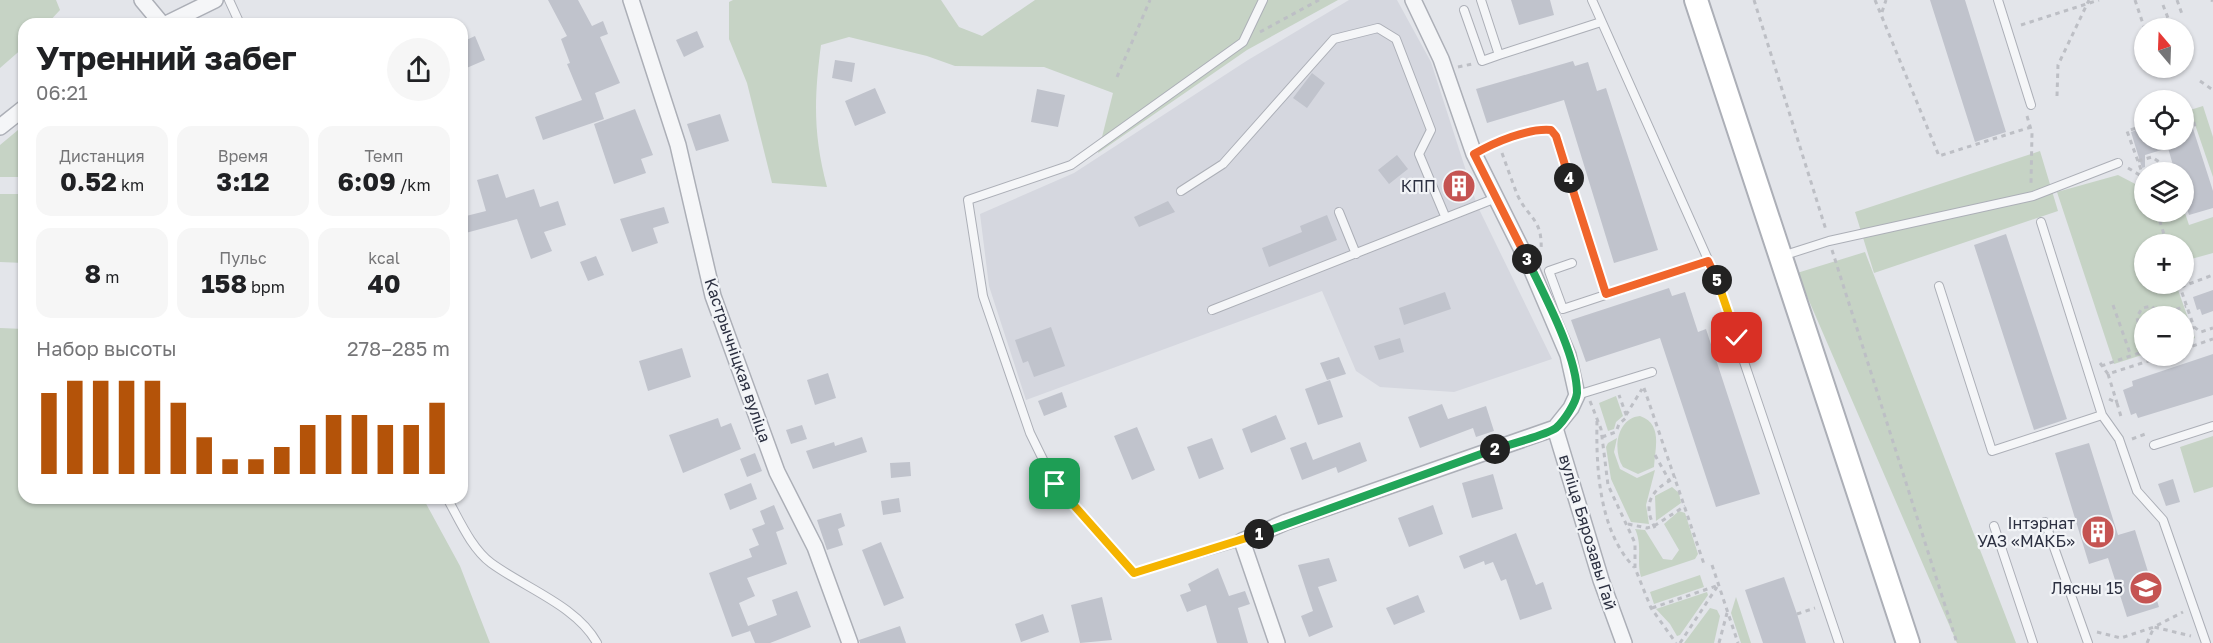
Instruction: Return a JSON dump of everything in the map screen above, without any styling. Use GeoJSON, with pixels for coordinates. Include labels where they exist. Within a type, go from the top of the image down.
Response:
{"type":"FeatureCollection","features":[{"type":"Feature","properties":{"kind":"main road"},"geometry":{"type":"LineString","coordinates":[[1696,0],[1908,643]]}},
{"type":"Feature","properties":{"kind":"street"},"geometry":{"type":"LineString","coordinates":[[141,0],[163,18]]}},
{"type":"Feature","properties":{"kind":"street"},"geometry":{"type":"LineString","coordinates":[[179,18],[215,0]]}},
{"type":"Feature","properties":{"kind":"street","name":"Кастрычніцкая вуліца"},"geometry":{"type":"LineString","coordinates":[[631,0],[678,145],[713,296],[777,472],[815,547],[850,643]]}},
{"type":"Feature","properties":{"kind":"street"},"geometry":{"type":"LineString","coordinates":[[1277,643],[1242,541],[1286,522],[1555,428],[1571,408],[1577,395],[1575,380],[1555,320],[1497,197],[1474,154],[1441,59],[1413,0]]}},
{"type":"Feature","properties":{"kind":"street"},"geometry":{"type":"LineString","coordinates":[[0,127],[18,113]]}},
{"type":"Feature","properties":{"kind":"street","name":"вуліца Бярозавы Гай"},"geometry":{"type":"LineString","coordinates":[[1555,428],[1601,580],[1624,643]]}},
{"type":"Feature","properties":{"kind":"lane"},"geometry":{"type":"LineString","coordinates":[[229,0],[237,18]]}},
{"type":"Feature","properties":{"kind":"lane"},"geometry":{"type":"LineString","coordinates":[[1242,541],[1134,573],[1055,484],[1030,433],[983,296],[968,200],[1071,165],[1243,42],[1263,0]]}},
{"type":"Feature","properties":{"kind":"lane"},"geometry":{"type":"LineString","coordinates":[[1482,0],[1499,55]]}},
{"type":"Feature","properties":{"kind":"lane"},"geometry":{"type":"LineString","coordinates":[[1592,0],[1708,261],[1839,643]]}},
{"type":"Feature","properties":{"kind":"lane"},"geometry":{"type":"LineString","coordinates":[[1998,0],[2028,107]]}},
{"type":"Feature","properties":{"kind":"lane"},"geometry":{"type":"LineString","coordinates":[[1464,10],[1482,61],[1601,22]]}},
{"type":"Feature","properties":{"kind":"lane"},"geometry":{"type":"LineString","coordinates":[[1181,190],[1223,164],[1334,39],[1378,28],[1396,39],[1431,130],[1419,154],[1445,216]]}},
{"type":"Feature","properties":{"kind":"lane"},"geometry":{"type":"LineString","coordinates":[[1474,154],[1488,146],[1541,129],[1551,130],[1556,136],[1606,294]]}},
{"type":"Feature","properties":{"kind":"lane"},"geometry":{"type":"LineString","coordinates":[[1781,256],[1829,241],[2033,196],[2118,163]]}},
{"type":"Feature","properties":{"kind":"lane"},"geometry":{"type":"LineString","coordinates":[[1212,310],[1497,197]]}},
{"type":"Feature","properties":{"kind":"lane"},"geometry":{"type":"LineString","coordinates":[[1339,212],[1356,254]]}},
{"type":"Feature","properties":{"kind":"lane"},"geometry":{"type":"LineString","coordinates":[[2041,222],[2102,415],[2119,439],[2137,491],[2163,520],[2206,643]]}},
{"type":"Feature","properties":{"kind":"lane"},"geometry":{"type":"LineString","coordinates":[[1572,263],[1549,271],[1563,309],[1708,261]]}},
{"type":"Feature","properties":{"kind":"lane"},"geometry":{"type":"LineString","coordinates":[[1939,286],[1992,452],[2102,415]]}},
{"type":"Feature","properties":{"kind":"lane"},"geometry":{"type":"LineString","coordinates":[[1577,395],[1652,372]]}},
{"type":"Feature","properties":{"kind":"lane"},"geometry":{"type":"LineString","coordinates":[[2154,445],[2213,426]]}},
{"type":"Feature","properties":{"kind":"lane"},"geometry":{"type":"LineString","coordinates":[[450,504],[468,535],[489,561],[590,630],[597,643]]}},
{"type":"Feature","properties":{"kind":"lane"},"geometry":{"type":"LineString","coordinates":[[2045,522],[2088,643]]}},
{"type":"Feature","properties":{"kind":"lane"},"geometry":{"type":"LineString","coordinates":[[1994,526],[2033,643]]}},
{"type":"Feature","properties":{"kind":"path"},"geometry":{"type":"LineString","coordinates":[[1117,78],[1150,0]]}},
{"type":"Feature","properties":{"kind":"path"},"geometry":{"type":"LineString","coordinates":[[1243,42],[1319,0]]}},
{"type":"Feature","properties":{"kind":"path"},"geometry":{"type":"LineString","coordinates":[[1754,0],[1957,643]]}},
{"type":"Feature","properties":{"kind":"path"},"geometry":{"type":"LineString","coordinates":[[1875,0],[1939,156],[2031,127]]}},
{"type":"Feature","properties":{"kind":"path"},"geometry":{"type":"LineString","coordinates":[[1881,14],[1886,0]]}},
{"type":"Feature","properties":{"kind":"path"},"geometry":{"type":"LineString","coordinates":[[2021,25],[2099,0]]}},
{"type":"Feature","properties":{"kind":"path"},"geometry":{"type":"LineString","coordinates":[[2135,0],[2141,18]]}},
{"type":"Feature","properties":{"kind":"path"},"geometry":{"type":"LineString","coordinates":[[2177,0],[2182,14]]}},
{"type":"Feature","properties":{"kind":"path"},"geometry":{"type":"LineString","coordinates":[[2057,96],[2058,65],[2088,2]]}},
{"type":"Feature","properties":{"kind":"path"},"geometry":{"type":"LineString","coordinates":[[2163,4],[2168,18]]}},
{"type":"Feature","properties":{"kind":"path"},"geometry":{"type":"LineString","coordinates":[[1454,68],[1482,61]]}},
{"type":"Feature","properties":{"kind":"path"},"geometry":{"type":"LineString","coordinates":[[2200,81],[2213,90]]}},
{"type":"Feature","properties":{"kind":"path"},"geometry":{"type":"LineString","coordinates":[[2028,107],[2031,127],[2033,196]]}},
{"type":"Feature","properties":{"kind":"path"},"geometry":{"type":"LineString","coordinates":[[2194,123],[2196,129]]}},
{"type":"Feature","properties":{"kind":"path"},"geometry":{"type":"LineString","coordinates":[[2134,129],[2127,131],[2138,161],[2152,158],[2159,162]]}},
{"type":"Feature","properties":{"kind":"path"},"geometry":{"type":"LineString","coordinates":[[2118,163],[2134,172]]}},
{"type":"Feature","properties":{"kind":"path"},"geometry":{"type":"LineString","coordinates":[[2194,280],[2213,274]]}},
{"type":"Feature","properties":{"kind":"path"},"geometry":{"type":"LineString","coordinates":[[2183,294],[2186,305]]}},
{"type":"Feature","properties":{"kind":"path"},"geometry":{"type":"LineString","coordinates":[[2113,305],[2131,356]]}},
{"type":"Feature","properties":{"kind":"path"},"geometry":{"type":"LineString","coordinates":[[2194,327],[2201,332],[2213,328]]}},
{"type":"Feature","properties":{"kind":"path"},"geometry":{"type":"LineString","coordinates":[[2194,346],[2213,339]]}},
{"type":"Feature","properties":{"kind":"path"},"geometry":{"type":"LineString","coordinates":[[2101,366],[2134,355]]}},
{"type":"Feature","properties":{"kind":"path"},"geometry":{"type":"LineString","coordinates":[[2097,356],[2101,366],[2108,374],[2117,403]]}},
{"type":"Feature","properties":{"kind":"path"},"geometry":{"type":"LineString","coordinates":[[2108,374],[2134,366]]}},
{"type":"Feature","properties":{"kind":"path"},"geometry":{"type":"LineString","coordinates":[[1632,390],[1646,388],[1706,567]]}},
{"type":"Feature","properties":{"kind":"path"},"geometry":{"type":"LineString","coordinates":[[1602,437],[1616,432],[1642,389]]}},
{"type":"Feature","properties":{"kind":"path"},"geometry":{"type":"LineString","coordinates":[[1612,396],[1625,392]]}},
{"type":"Feature","properties":{"kind":"path"},"geometry":{"type":"LineString","coordinates":[[1618,393],[1626,415]]}},
{"type":"Feature","properties":{"kind":"path"},"geometry":{"type":"LineString","coordinates":[[1592,404],[1598,402]]}},
{"type":"Feature","properties":{"kind":"path"},"geometry":{"type":"LineString","coordinates":[[1597,419],[1596,455],[1605,507],[1624,557],[1635,568]]}},
{"type":"Feature","properties":{"kind":"path"},"geometry":{"type":"LineString","coordinates":[[1655,455],[1669,480]]}},
{"type":"Feature","properties":{"kind":"path"},"geometry":{"type":"LineString","coordinates":[[1654,527],[1649,507],[1652,494],[1656,488],[1676,477]]}},
{"type":"Feature","properties":{"kind":"path"},"geometry":{"type":"LineString","coordinates":[[1628,524],[1654,527],[1685,506]]}},
{"type":"Feature","properties":{"kind":"path"},"geometry":{"type":"LineString","coordinates":[[1712,565],[1738,643]]}},
{"type":"Feature","properties":{"kind":"path"},"geometry":{"type":"LineString","coordinates":[[1651,608],[1719,585]]}},
{"type":"Feature","properties":{"kind":"path"},"geometry":{"type":"LineString","coordinates":[[1680,643],[1719,585]]}},
{"type":"Feature","properties":{"kind":"path"},"geometry":{"type":"LineString","coordinates":[[1797,614],[1817,607]]}},
{"type":"Feature","properties":{"kind":"path"},"geometry":{"type":"LineString","coordinates":[[2097,632],[2121,638],[2154,627],[2185,611]]}},
{"type":"Feature","properties":{"kind":"path"},"geometry":{"type":"LineString","coordinates":[[1719,643],[1728,612]]}},
{"type":"Feature","properties":{"kind":"path"},"geometry":{"type":"LineString","coordinates":[[2154,627],[2193,636]]}},
{"type":"Feature","properties":{"kind":"path"},"geometry":{"type":"LineString","coordinates":[[2147,643],[2154,627]]}},
{"type":"Feature","properties":{"kind":"shaded area"},"geometry":{"type":"Polygon","coordinates":[[[1349,0],[1397,0],[1431,62],[1477,205],[1552,359],[1454,392],[1380,387],[1356,371],[1322,291],[1026,400],[989,286],[980,214],[1074,173],[1248,60],[1349,0]]]}},
{"type":"Feature","properties":{"kind":"green space"},"geometry":{"type":"Polygon","coordinates":[[[0,0],[56,0],[60,10],[53,18],[18,18],[18,52],[0,68],[0,0]]]}},
{"type":"Feature","properties":{"kind":"green space"},"geometry":{"type":"Polygon","coordinates":[[[733,0],[941,0],[959,27],[982,36],[1035,0],[1338,0],[1247,50],[1098,153],[1113,93],[1044,67],[955,66],[927,56],[849,37],[821,45],[816,116],[819,150],[827,187],[772,183],[747,83],[729,39],[729,2],[733,0]]]}},
{"type":"Feature","properties":{"kind":"green space"},"geometry":{"type":"Polygon","coordinates":[[[2203,106],[2213,137],[2213,177],[2194,122],[2194,109],[2203,106]]]}},
{"type":"Feature","properties":{"kind":"green space"},"geometry":{"type":"Polygon","coordinates":[[[18,130],[18,177],[0,177],[0,145],[18,130]]]}},
{"type":"Feature","properties":{"kind":"green space"},"geometry":{"type":"Polygon","coordinates":[[[2040,151],[2058,211],[1874,273],[1855,212],[2040,151]]]}},
{"type":"Feature","properties":{"kind":"green space"},"geometry":{"type":"Polygon","coordinates":[[[2118,175],[2134,183],[2134,222],[2188,222],[2189,225],[2213,217],[2213,253],[2194,258],[2194,234],[2134,234],[2134,294],[2180,294],[2184,306],[2134,306],[2134,358],[2114,364],[2057,192],[2118,175]]]}},
{"type":"Feature","properties":{"kind":"green space"},"geometry":{"type":"Polygon","coordinates":[[[0,194],[18,194],[18,263],[0,262],[0,194]]]}},
{"type":"Feature","properties":{"kind":"green space"},"geometry":{"type":"Polygon","coordinates":[[[1865,252],[2016,643],[1957,643],[1797,273],[1865,252]]]}},
{"type":"Feature","properties":{"kind":"green space"},"geometry":{"type":"Polygon","coordinates":[[[0,328],[18,329],[18,504],[426,504],[460,566],[490,643],[0,643],[0,328]]]}},
{"type":"Feature","properties":{"kind":"green space"},"geometry":{"type":"Polygon","coordinates":[[[1616,396],[1623,416],[1616,422],[1614,429],[1608,431],[1599,403],[1616,396]]]}},
{"type":"Feature","properties":{"kind":"green space"},"geometry":{"type":"Polygon","coordinates":[[[1640,416],[1652,425],[1656,445],[1654,467],[1638,474],[1623,467],[1617,444],[1626,422],[1640,416]]]}},
{"type":"Feature","properties":{"kind":"green space"},"geometry":{"type":"Polygon","coordinates":[[[2213,436],[2213,487],[2194,493],[2180,447],[2213,436]]]}},
{"type":"Feature","properties":{"kind":"green space"},"geometry":{"type":"Polygon","coordinates":[[[1617,438],[1614,452],[1620,469],[1637,478],[1655,470],[1646,505],[1649,524],[1631,522],[1611,479],[1606,447],[1608,443],[1617,438]]]}},
{"type":"Feature","properties":{"kind":"green space"},"geometry":{"type":"Polygon","coordinates":[[[1672,487],[1679,493],[1681,503],[1656,521],[1655,496],[1672,487]]]}},
{"type":"Feature","properties":{"kind":"green space"},"geometry":{"type":"Polygon","coordinates":[[[1679,511],[1685,513],[1698,554],[1695,559],[1641,577],[1639,541],[1635,529],[1645,530],[1663,559],[1672,560],[1679,550],[1664,524],[1679,511]]]}},
{"type":"Feature","properties":{"kind":"green space"},"geometry":{"type":"Polygon","coordinates":[[[1700,575],[1704,587],[1654,604],[1650,592],[1700,575]]]}},
{"type":"Feature","properties":{"kind":"green space"},"geometry":{"type":"Polygon","coordinates":[[[1707,592],[1708,595],[1677,636],[1670,624],[1656,609],[1707,592]]]}},
{"type":"Feature","properties":{"kind":"green space"},"geometry":{"type":"Polygon","coordinates":[[[1736,597],[1751,643],[1741,643],[1731,613],[1736,597]]]}},
{"type":"Feature","properties":{"kind":"green space"},"geometry":{"type":"Polygon","coordinates":[[[1710,608],[1717,610],[1720,616],[1714,643],[1684,643],[1710,608]]]}},
{"type":"Feature","properties":{"kind":"building"},"geometry":{"type":"Polygon","coordinates":[[[548,0],[578,0],[592,26],[603,21],[608,34],[600,37],[620,83],[595,93],[604,119],[543,140],[535,117],[582,100],[567,64],[570,63],[561,39],[567,36],[548,0]]]}},
{"type":"Feature","properties":{"kind":"building"},"geometry":{"type":"Polygon","coordinates":[[[1511,0],[1550,0],[1554,15],[1519,25],[1511,0]]]}},
{"type":"Feature","properties":{"kind":"building"},"geometry":{"type":"Polygon","coordinates":[[[1930,0],[1965,0],[2006,132],[1975,142],[1930,0]]]}},
{"type":"Feature","properties":{"kind":"building"},"geometry":{"type":"Polygon","coordinates":[[[697,31],[704,47],[684,57],[676,40],[697,31]]]}},
{"type":"Feature","properties":{"kind":"building"},"geometry":{"type":"Polygon","coordinates":[[[475,36],[485,60],[468,67],[468,39],[475,36]]]}},
{"type":"Feature","properties":{"kind":"building"},"geometry":{"type":"Polygon","coordinates":[[[835,60],[855,63],[852,82],[832,78],[835,60]]]}},
{"type":"Feature","properties":{"kind":"building"},"geometry":{"type":"Polygon","coordinates":[[[1573,61],[1575,66],[1588,62],[1597,91],[1606,88],[1658,250],[1614,263],[1564,100],[1487,123],[1476,89],[1573,61]]]}},
{"type":"Feature","properties":{"kind":"building"},"geometry":{"type":"Polygon","coordinates":[[[1312,73],[1325,83],[1307,108],[1293,98],[1312,73]]]}},
{"type":"Feature","properties":{"kind":"building"},"geometry":{"type":"Polygon","coordinates":[[[875,88],[886,113],[855,126],[845,101],[875,88]]]}},
{"type":"Feature","properties":{"kind":"building"},"geometry":{"type":"Polygon","coordinates":[[[1037,89],[1065,95],[1058,127],[1031,122],[1037,89]]]}},
{"type":"Feature","properties":{"kind":"building"},"geometry":{"type":"Polygon","coordinates":[[[635,109],[653,155],[641,159],[646,173],[614,184],[594,124],[635,109]]]}},
{"type":"Feature","properties":{"kind":"building"},"geometry":{"type":"Polygon","coordinates":[[[720,114],[729,141],[696,151],[687,124],[720,114]]]}},
{"type":"Feature","properties":{"kind":"building"},"geometry":{"type":"Polygon","coordinates":[[[2194,132],[2213,191],[2213,208],[2194,214],[2194,162],[2172,162],[2169,150],[2194,150],[2194,132]]]}},
{"type":"Feature","properties":{"kind":"building"},"geometry":{"type":"Polygon","coordinates":[[[2136,150],[2161,150],[2145,155],[2145,162],[2140,162],[2136,150]]]}},
{"type":"Feature","properties":{"kind":"building"},"geometry":{"type":"Polygon","coordinates":[[[1397,155],[1408,169],[1389,184],[1378,170],[1397,155]]]}},
{"type":"Feature","properties":{"kind":"building","name":"КПП"},"geometry":{"type":"Polygon","coordinates":[[[1464,171],[1474,193],[1454,202],[1444,180],[1464,171]]]}},
{"type":"Feature","properties":{"kind":"building"},"geometry":{"type":"Polygon","coordinates":[[[498,174],[506,198],[534,189],[540,207],[558,201],[566,225],[544,232],[552,251],[531,259],[517,219],[468,232],[468,216],[486,211],[477,180],[498,174]]]}},
{"type":"Feature","properties":{"kind":"building"},"geometry":{"type":"Polygon","coordinates":[[[1168,201],[1175,212],[1139,227],[1134,217],[1168,201]]]}},
{"type":"Feature","properties":{"kind":"building"},"geometry":{"type":"Polygon","coordinates":[[[664,207],[669,223],[653,228],[658,243],[632,252],[620,219],[664,207]]]}},
{"type":"Feature","properties":{"kind":"building"},"geometry":{"type":"Polygon","coordinates":[[[1327,215],[1337,240],[1269,267],[1262,248],[1302,232],[1300,226],[1327,215]]]}},
{"type":"Feature","properties":{"kind":"building"},"geometry":{"type":"Polygon","coordinates":[[[2006,234],[2067,419],[2034,430],[1974,245],[2006,234]]]}},
{"type":"Feature","properties":{"kind":"building"},"geometry":{"type":"Polygon","coordinates":[[[596,256],[604,275],[588,281],[580,262],[596,256]]]}},
{"type":"Feature","properties":{"kind":"building"},"geometry":{"type":"Polygon","coordinates":[[[1669,288],[1672,296],[1685,292],[1698,332],[1706,329],[1760,494],[1716,507],[1660,338],[1586,362],[1571,320],[1669,288]]]}},
{"type":"Feature","properties":{"kind":"building"},"geometry":{"type":"Polygon","coordinates":[[[2213,290],[2213,311],[2202,315],[2200,309],[2197,310],[2193,297],[2213,290]]]}},
{"type":"Feature","properties":{"kind":"building"},"geometry":{"type":"Polygon","coordinates":[[[1445,292],[1451,309],[1404,325],[1399,308],[1445,292]]]}},
{"type":"Feature","properties":{"kind":"building"},"geometry":{"type":"Polygon","coordinates":[[[1051,327],[1065,366],[1034,377],[1028,361],[1023,363],[1015,340],[1051,327]]]}},
{"type":"Feature","properties":{"kind":"building"},"geometry":{"type":"Polygon","coordinates":[[[1400,338],[1404,352],[1379,360],[1374,346],[1400,338]]]}},
{"type":"Feature","properties":{"kind":"building"},"geometry":{"type":"Polygon","coordinates":[[[682,348],[691,377],[648,391],[639,361],[682,348]]]}},
{"type":"Feature","properties":{"kind":"building"},"geometry":{"type":"Polygon","coordinates":[[[2213,354],[2213,395],[2138,418],[2136,413],[2131,415],[2123,390],[2133,386],[2132,381],[2177,366],[2194,366],[2194,360],[2213,354]]]}},
{"type":"Feature","properties":{"kind":"building"},"geometry":{"type":"Polygon","coordinates":[[[1339,357],[1346,374],[1327,380],[1320,363],[1339,357]]]}},
{"type":"Feature","properties":{"kind":"building"},"geometry":{"type":"Polygon","coordinates":[[[828,373],[836,398],[815,405],[807,380],[828,373]]]}},
{"type":"Feature","properties":{"kind":"building"},"geometry":{"type":"Polygon","coordinates":[[[1330,380],[1343,417],[1318,425],[1305,389],[1330,380]]]}},
{"type":"Feature","properties":{"kind":"building"},"geometry":{"type":"Polygon","coordinates":[[[1062,392],[1067,407],[1044,416],[1038,401],[1062,392]]]}},
{"type":"Feature","properties":{"kind":"building"},"geometry":{"type":"Polygon","coordinates":[[[1442,404],[1448,419],[1486,406],[1494,431],[1476,437],[1473,428],[1420,448],[1408,417],[1442,404]]]}},
{"type":"Feature","properties":{"kind":"building"},"geometry":{"type":"Polygon","coordinates":[[[1276,415],[1286,439],[1251,453],[1242,429],[1276,415]]]}},
{"type":"Feature","properties":{"kind":"building"},"geometry":{"type":"Polygon","coordinates":[[[718,418],[721,427],[731,423],[741,449],[683,473],[669,435],[718,418]]]}},
{"type":"Feature","properties":{"kind":"building"},"geometry":{"type":"Polygon","coordinates":[[[802,425],[807,439],[791,444],[786,430],[802,425]]]}},
{"type":"Feature","properties":{"kind":"building"},"geometry":{"type":"Polygon","coordinates":[[[1137,427],[1155,470],[1132,480],[1114,436],[1137,427]]]}},
{"type":"Feature","properties":{"kind":"building"},"geometry":{"type":"Polygon","coordinates":[[[862,437],[867,452],[813,469],[806,451],[834,442],[835,446],[862,437]]]}},
{"type":"Feature","properties":{"kind":"building"},"geometry":{"type":"Polygon","coordinates":[[[1212,438],[1224,469],[1199,479],[1187,447],[1212,438]]]}},
{"type":"Feature","properties":{"kind":"building"},"geometry":{"type":"Polygon","coordinates":[[[1306,442],[1313,460],[1360,442],[1367,461],[1338,473],[1336,467],[1302,480],[1290,448],[1306,442]]]}},
{"type":"Feature","properties":{"kind":"building","name":"Інтэрнат УАЗ «МАКБ»"},"geometry":{"type":"Polygon","coordinates":[[[2089,443],[2118,535],[2135,530],[2159,607],[2127,617],[2108,558],[2089,564],[2055,453],[2089,443]]]}},
{"type":"Feature","properties":{"kind":"building"},"geometry":{"type":"Polygon","coordinates":[[[755,453],[762,471],[747,477],[740,459],[755,453]]]}},
{"type":"Feature","properties":{"kind":"building"},"geometry":{"type":"Polygon","coordinates":[[[910,462],[911,476],[891,478],[890,463],[910,462]]]}},
{"type":"Feature","properties":{"kind":"building"},"geometry":{"type":"Polygon","coordinates":[[[1493,474],[1503,509],[1472,518],[1462,483],[1493,474]]]}},
{"type":"Feature","properties":{"kind":"building"},"geometry":{"type":"Polygon","coordinates":[[[2173,479],[2180,502],[2166,506],[2158,484],[2173,479]]]}},
{"type":"Feature","properties":{"kind":"building"},"geometry":{"type":"Polygon","coordinates":[[[751,483],[757,499],[730,510],[724,494],[751,483]]]}},
{"type":"Feature","properties":{"kind":"building"},"geometry":{"type":"Polygon","coordinates":[[[899,498],[901,512],[883,515],[881,501],[899,498]]]}},
{"type":"Feature","properties":{"kind":"building"},"geometry":{"type":"Polygon","coordinates":[[[774,505],[784,529],[776,532],[787,564],[747,578],[755,596],[739,603],[750,631],[732,637],[709,573],[752,557],[749,549],[759,545],[752,529],[765,524],[760,511],[774,505]]]}},
{"type":"Feature","properties":{"kind":"building"},"geometry":{"type":"Polygon","coordinates":[[[1433,505],[1443,534],[1409,547],[1398,518],[1433,505]]]}},
{"type":"Feature","properties":{"kind":"building"},"geometry":{"type":"Polygon","coordinates":[[[841,513],[845,526],[838,529],[843,545],[827,550],[817,520],[841,513]]]}},
{"type":"Feature","properties":{"kind":"building"},"geometry":{"type":"Polygon","coordinates":[[[1516,533],[1536,585],[1543,582],[1552,609],[1520,620],[1506,579],[1501,581],[1493,562],[1485,565],[1484,561],[1464,569],[1459,556],[1516,533]]]}},
{"type":"Feature","properties":{"kind":"building"},"geometry":{"type":"Polygon","coordinates":[[[881,542],[904,598],[884,606],[862,550],[881,542]]]}},
{"type":"Feature","properties":{"kind":"building"},"geometry":{"type":"Polygon","coordinates":[[[1329,558],[1337,581],[1318,587],[1333,627],[1309,637],[1301,616],[1313,611],[1298,565],[1329,558]]]}},
{"type":"Feature","properties":{"kind":"building"},"geometry":{"type":"Polygon","coordinates":[[[1218,568],[1229,596],[1245,591],[1250,604],[1238,608],[1248,643],[1217,643],[1206,605],[1187,612],[1180,595],[1191,591],[1188,584],[1218,568]]]}},
{"type":"Feature","properties":{"kind":"building"},"geometry":{"type":"Polygon","coordinates":[[[1784,577],[1806,643],[1763,643],[1745,590],[1784,577]]]}},
{"type":"Feature","properties":{"kind":"building"},"geometry":{"type":"Polygon","coordinates":[[[797,591],[811,627],[770,643],[755,643],[748,626],[777,615],[772,600],[797,591]]]}},
{"type":"Feature","properties":{"kind":"building"},"geometry":{"type":"Polygon","coordinates":[[[1418,595],[1425,612],[1394,625],[1386,608],[1418,595]]]}},
{"type":"Feature","properties":{"kind":"building"},"geometry":{"type":"Polygon","coordinates":[[[1102,597],[1112,640],[1080,643],[1071,605],[1102,597]]]}},
{"type":"Feature","properties":{"kind":"building"},"geometry":{"type":"Polygon","coordinates":[[[1043,614],[1049,632],[1021,642],[1015,624],[1043,614]]]}},
{"type":"Feature","properties":{"kind":"building"},"geometry":{"type":"Polygon","coordinates":[[[900,626],[906,643],[860,643],[859,640],[900,626]]]}},
{"type":"Feature","properties":{"kind":"place","name":"КПП"},"geometry":{"type":"Point","coordinates":[1459,186]}},
{"type":"Feature","properties":{"kind":"place","name":"Інтэрнат УАЗ «МАКБ»"},"geometry":{"type":"Point","coordinates":[2098,532]}},
{"type":"Feature","properties":{"kind":"place","name":"Лясны 15"},"geometry":{"type":"Point","coordinates":[2146,588]}},
{"type":"Feature","properties":{"kind":"route"},"geometry":{"type":"LineString","coordinates":[[1055,484],[1134,573],[1242,541],[1286,522],[1555,428],[1571,408],[1577,395],[1568,355],[1555,320],[1497,197],[1474,154],[1488,146],[1541,129],[1551,130],[1556,136],[1606,294],[1708,261],[1737,338]]}}]}
